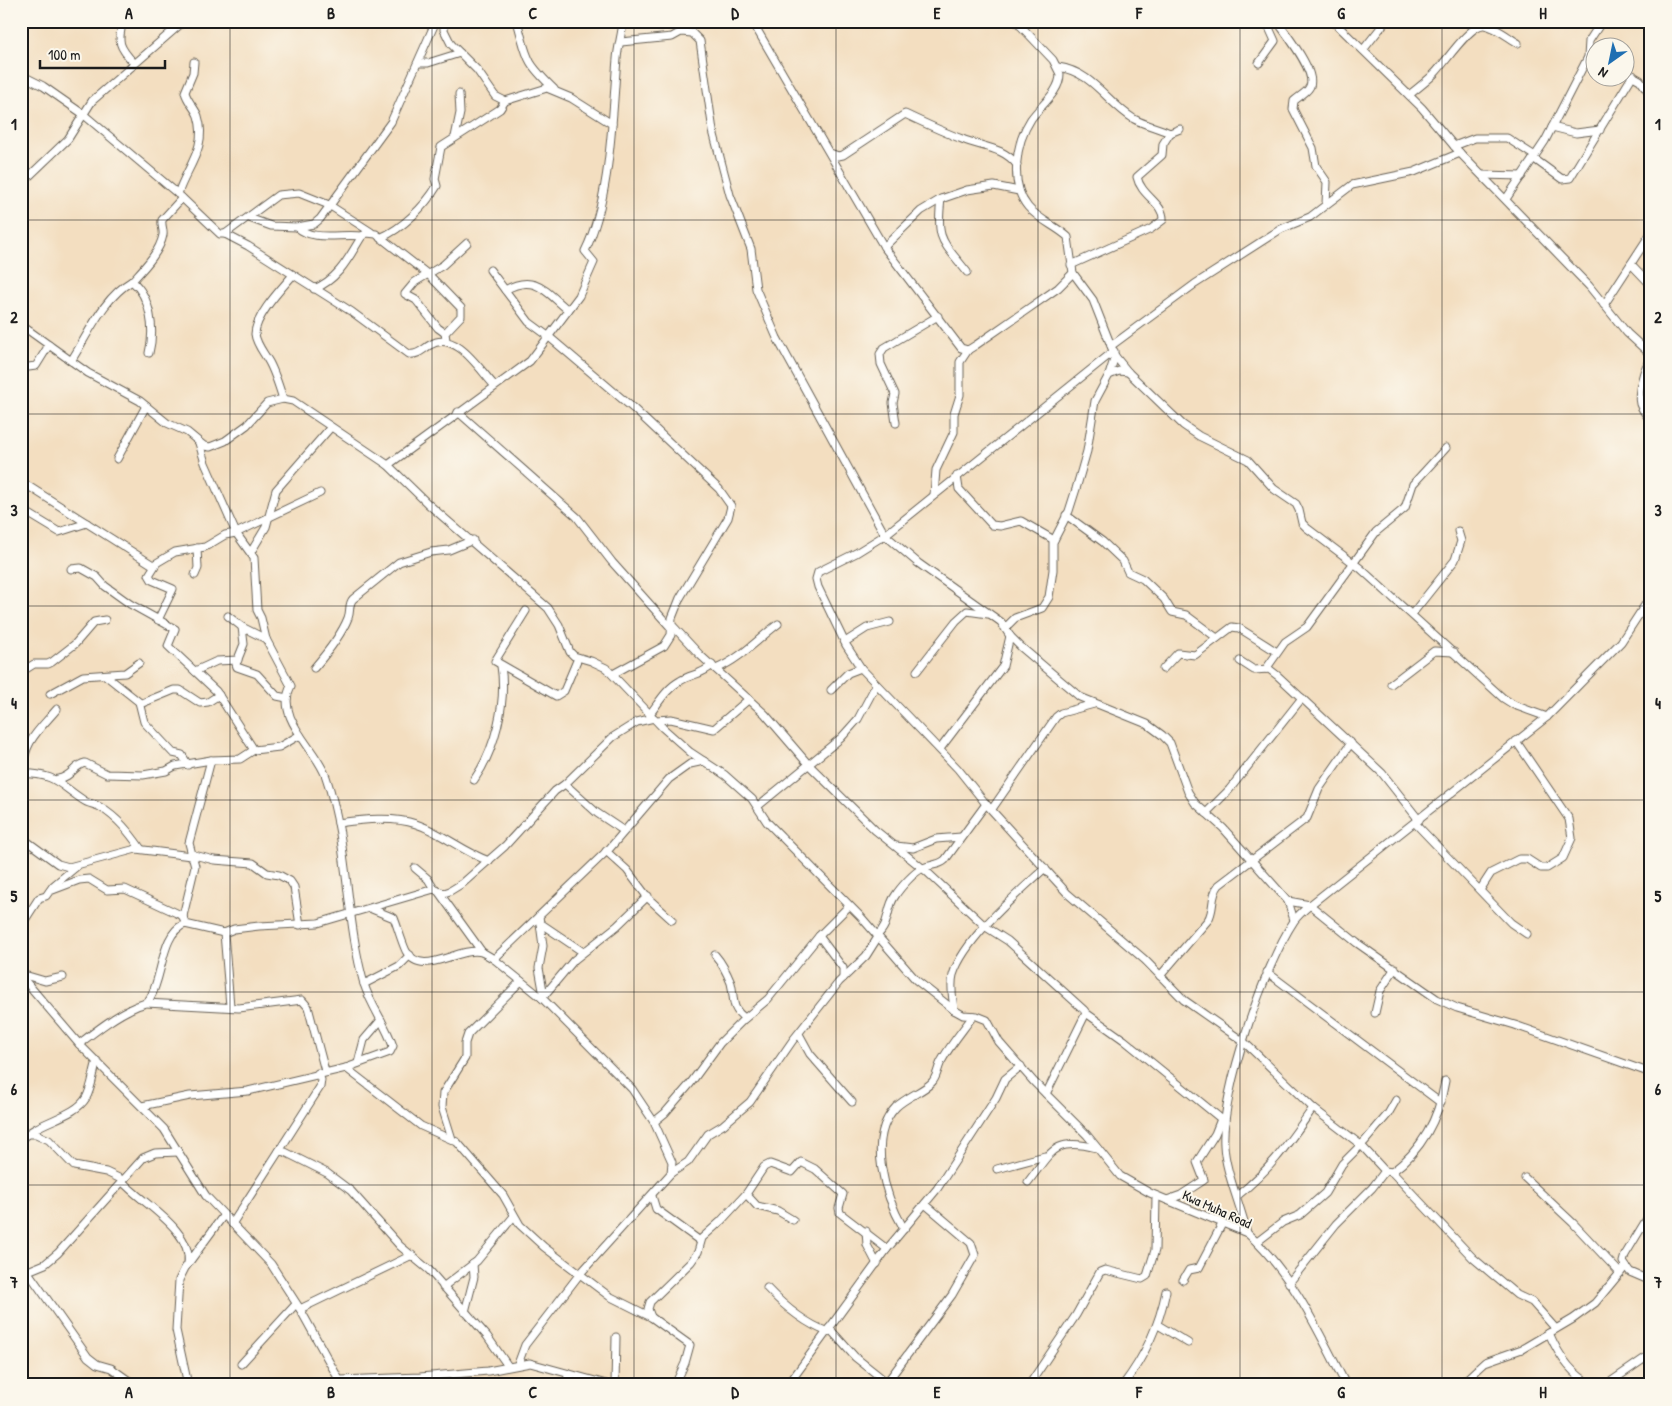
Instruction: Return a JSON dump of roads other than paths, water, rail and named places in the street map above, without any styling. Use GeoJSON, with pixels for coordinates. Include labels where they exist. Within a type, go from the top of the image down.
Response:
{"type":"FeatureCollection","features":[{"type":"Feature","properties":{"kind":"street"},"geometry":{"type":"LineString","coordinates":[[123,21],[119,38],[120,44],[122,50],[134,63]]}},
{"type":"Feature","properties":{"kind":"street"},"geometry":{"type":"LineString","coordinates":[[21,184],[68,139],[92,101],[184,21]]}},
{"type":"Feature","properties":{"kind":"street"},"geometry":{"type":"LineString","coordinates":[[249,218],[271,226],[297,227],[314,224],[391,122],[436,21]]}},
{"type":"Feature","properties":{"kind":"street"},"geometry":{"type":"LineString","coordinates":[[444,21],[447,37],[477,70],[495,96],[505,101]]}},
{"type":"Feature","properties":{"kind":"street"},"geometry":{"type":"LineString","coordinates":[[517,21],[526,58],[556,91]]}},
{"type":"Feature","properties":{"kind":"street"},"geometry":{"type":"LineString","coordinates":[[388,466],[494,385],[530,361],[584,288],[594,262],[585,251],[594,232],[604,190],[612,124],[617,56],[624,21]]}},
{"type":"Feature","properties":{"kind":"street"},"geometry":{"type":"LineString","coordinates":[[752,21],[884,247],[914,288],[938,316],[955,342],[961,348],[968,350]]}},
{"type":"Feature","properties":{"kind":"street"},"geometry":{"type":"LineString","coordinates":[[1016,21],[1058,67],[1060,78],[1057,86],[1026,127],[1018,153],[1019,191],[1029,208],[1068,237],[1073,273],[1093,300],[1113,351],[1128,372],[1183,425],[1199,436],[1248,460],[1274,490],[1296,504],[1300,510],[1302,523],[1353,562],[1455,652],[1503,698],[1514,705],[1548,717]]}},
{"type":"Feature","properties":{"kind":"street"},"geometry":{"type":"LineString","coordinates":[[1259,63],[1275,41],[1266,21]]}},
{"type":"Feature","properties":{"kind":"street"},"geometry":{"type":"LineString","coordinates":[[1277,21],[1302,54],[1311,82],[1309,88],[1294,101],[1293,109],[1314,148],[1316,166],[1327,182],[1326,204]]}},
{"type":"Feature","properties":{"kind":"street"},"geometry":{"type":"LineString","coordinates":[[1333,21],[1409,95],[1460,153],[1506,199],[1651,357],[1644,369],[1640,397],[1640,403],[1651,421]]}},
{"type":"Feature","properties":{"kind":"street"},"geometry":{"type":"LineString","coordinates":[[1363,50],[1386,21]]}},
{"type":"Feature","properties":{"kind":"street"},"geometry":{"type":"LineString","coordinates":[[1591,38],[1602,21]]}},
{"type":"Feature","properties":{"kind":"street"},"geometry":{"type":"LineString","coordinates":[[1409,95],[1436,72],[1467,35],[1477,27],[1484,25],[1490,27],[1518,43]]}},
{"type":"Feature","properties":{"kind":"street"},"geometry":{"type":"LineString","coordinates":[[621,42],[672,37],[681,32],[692,33],[700,41],[713,131],[730,195],[751,249],[756,289],[778,338],[885,535],[918,563],[1006,627],[1010,636],[1080,697],[1147,724],[1162,735],[1170,743],[1188,792],[1288,901],[1294,920]]}},
{"type":"Feature","properties":{"kind":"street"},"geometry":{"type":"LineString","coordinates":[[418,63],[460,53]]}},
{"type":"Feature","properties":{"kind":"street"},"geometry":{"type":"LineString","coordinates":[[71,361],[107,303],[118,289],[132,281],[150,260],[163,233],[162,220],[180,196],[196,161],[200,136],[199,119],[185,92],[193,73],[194,62]]}},
{"type":"Feature","properties":{"kind":"street"},"geometry":{"type":"LineString","coordinates":[[1058,67],[1084,76],[1135,119],[1170,133]]}},
{"type":"Feature","properties":{"kind":"street"},"geometry":{"type":"LineString","coordinates":[[1506,199],[1534,157],[1584,69]]}},
{"type":"Feature","properties":{"kind":"street"},"geometry":{"type":"LineString","coordinates":[[21,75],[43,86],[83,114],[180,196],[210,227],[220,234],[225,234],[244,243],[352,312],[409,354],[420,352],[446,336],[462,312],[457,303],[427,274],[380,238],[329,205],[305,194],[280,195],[225,234]]}},
{"type":"Feature","properties":{"kind":"street"},"geometry":{"type":"LineString","coordinates":[[1634,76],[1640,80],[1651,95]]}},
{"type":"Feature","properties":{"kind":"street"},"geometry":{"type":"LineString","coordinates":[[380,238],[396,230],[430,198],[437,186],[435,178],[439,151],[455,137],[500,109],[505,101],[547,88],[556,91],[612,124]]}},
{"type":"Feature","properties":{"kind":"street"},"geometry":{"type":"LineString","coordinates":[[1454,146],[1475,138],[1507,138],[1562,179],[1567,180],[1582,161],[1625,88]]}},
{"type":"Feature","properties":{"kind":"street"},"geometry":{"type":"LineString","coordinates":[[455,137],[460,113],[459,94]]}},
{"type":"Feature","properties":{"kind":"street"},"geometry":{"type":"LineString","coordinates":[[830,153],[838,156],[843,155],[905,114],[967,141],[984,145],[1006,154],[1018,165]]}},
{"type":"Feature","properties":{"kind":"street"},"geometry":{"type":"LineString","coordinates":[[1552,126],[1576,132],[1600,130]]}},
{"type":"Feature","properties":{"kind":"street"},"geometry":{"type":"LineString","coordinates":[[1071,265],[1151,229],[1163,220],[1162,209],[1140,188],[1137,177],[1161,158],[1163,144],[1170,133],[1180,129]]}},
{"type":"Feature","properties":{"kind":"street"},"geometry":{"type":"LineString","coordinates":[[1460,153],[1414,172],[1358,182],[1342,191],[1310,216],[1281,229],[1195,284],[885,535],[856,554],[824,568],[817,575],[818,587],[845,642],[861,668],[940,750],[1068,894],[1140,955],[1200,1014],[1244,1042],[1312,1108],[1361,1145],[1389,1171],[1473,1258],[1517,1295],[1532,1302],[1556,1328]]}},
{"type":"Feature","properties":{"kind":"street"},"geometry":{"type":"LineString","coordinates":[[1482,175],[1522,176]]}},
{"type":"Feature","properties":{"kind":"street"},"geometry":{"type":"LineString","coordinates":[[884,247],[921,211],[941,199],[967,190],[994,186],[1019,191]]}},
{"type":"Feature","properties":{"kind":"street"},"geometry":{"type":"LineString","coordinates":[[941,199],[938,229],[942,240],[967,272]]}},
{"type":"Feature","properties":{"kind":"street"},"geometry":{"type":"LineString","coordinates":[[297,227],[310,235],[348,234],[362,236],[371,232]]}},
{"type":"Feature","properties":{"kind":"street"},"geometry":{"type":"LineString","coordinates":[[1604,305],[1651,233]]}},
{"type":"Feature","properties":{"kind":"street"},"geometry":{"type":"LineString","coordinates":[[314,289],[326,284],[340,271],[362,236]]}},
{"type":"Feature","properties":{"kind":"street"},"geometry":{"type":"LineString","coordinates":[[467,243],[443,265],[410,287],[405,294],[416,300],[438,328],[494,385]]}},
{"type":"Feature","properties":{"kind":"street"},"geometry":{"type":"LineString","coordinates":[[1631,264],[1651,285]]}},
{"type":"Feature","properties":{"kind":"street"},"geometry":{"type":"LineString","coordinates":[[490,270],[528,322],[548,336],[634,409],[719,489],[729,502],[731,512],[680,598],[672,618],[672,627],[664,646],[613,674]]}},
{"type":"Feature","properties":{"kind":"street"},"geometry":{"type":"LineString","coordinates":[[934,495],[936,470],[954,432],[954,414],[960,395],[960,362],[968,350],[1058,288],[1073,273]]}},
{"type":"Feature","properties":{"kind":"street"},"geometry":{"type":"LineString","coordinates":[[283,399],[278,381],[256,340],[255,332],[264,312],[293,275]]}},
{"type":"Feature","properties":{"kind":"street"},"geometry":{"type":"LineString","coordinates":[[132,281],[136,284],[148,308],[153,336],[149,353]]}},
{"type":"Feature","properties":{"kind":"street"},"geometry":{"type":"LineString","coordinates":[[505,290],[520,282],[532,282],[568,310]]}},
{"type":"Feature","properties":{"kind":"street"},"geometry":{"type":"LineString","coordinates":[[896,423],[893,402],[895,394],[881,364],[880,354],[884,348],[938,316]]}},
{"type":"Feature","properties":{"kind":"street"},"geometry":{"type":"LineString","coordinates":[[21,325],[71,361],[146,406],[167,423],[187,432],[198,443],[210,447],[225,441],[247,425],[267,403],[283,399],[293,400],[388,466],[548,608],[559,625],[566,647],[578,658],[599,664],[613,674],[690,752],[725,775],[758,806],[767,822],[898,957],[916,980],[954,1010]]}},
{"type":"Feature","properties":{"kind":"street"},"geometry":{"type":"LineString","coordinates":[[21,368],[36,366],[49,345]]}},
{"type":"Feature","properties":{"kind":"street"},"geometry":{"type":"LineString","coordinates":[[1006,627],[1015,618],[1035,611],[1046,603],[1051,589],[1054,540],[1066,516],[1084,466],[1095,401],[1109,375],[1113,351]]}},
{"type":"Feature","properties":{"kind":"street"},"geometry":{"type":"LineString","coordinates":[[1109,375],[1119,371],[1128,372]]}},
{"type":"Feature","properties":{"kind":"street"},"geometry":{"type":"LineString","coordinates":[[117,459],[146,406]]}},
{"type":"Feature","properties":{"kind":"street"},"geometry":{"type":"LineString","coordinates":[[458,412],[577,517],[612,562],[672,627],[695,651],[750,699],[808,764],[875,830],[922,869],[986,927],[1008,941],[1086,1013],[1124,1040],[1223,1121]]}},
{"type":"Feature","properties":{"kind":"street"},"geometry":{"type":"LineString","coordinates":[[252,552],[263,534],[276,490],[331,427]]}},
{"type":"Feature","properties":{"kind":"street"},"geometry":{"type":"LineString","coordinates":[[142,1106],[190,1096],[248,1091],[322,1072],[346,1068],[390,1052],[392,1049],[392,1044],[364,984],[350,914],[338,823],[322,766],[292,720],[286,698],[292,686],[266,639],[255,600],[257,587],[252,552],[236,533],[205,464],[198,443]]}},
{"type":"Feature","properties":{"kind":"street"},"geometry":{"type":"LineString","coordinates":[[1240,661],[1258,671],[1266,669],[1285,642],[1307,627],[1376,532],[1405,508],[1413,484],[1446,448]]}},
{"type":"Feature","properties":{"kind":"street"},"geometry":{"type":"LineString","coordinates":[[957,476],[961,492],[992,526],[1021,521],[1054,540]]}},
{"type":"Feature","properties":{"kind":"street"},"geometry":{"type":"LineString","coordinates":[[25,484],[148,562],[156,564]]}},
{"type":"Feature","properties":{"kind":"street"},"geometry":{"type":"LineString","coordinates":[[158,620],[173,589],[152,580],[149,575],[156,564],[175,552],[205,547],[225,535],[236,533],[320,493]]}},
{"type":"Feature","properties":{"kind":"street"},"geometry":{"type":"LineString","coordinates":[[21,509],[59,532],[87,523]]}},
{"type":"Feature","properties":{"kind":"street"},"geometry":{"type":"LineString","coordinates":[[1066,516],[1103,542],[1123,561],[1128,572],[1140,577],[1164,599],[1172,612],[1186,615],[1217,638]]}},
{"type":"Feature","properties":{"kind":"street"},"geometry":{"type":"LineString","coordinates":[[1412,614],[1455,560],[1461,541],[1458,532]]}},
{"type":"Feature","properties":{"kind":"street"},"geometry":{"type":"LineString","coordinates":[[314,668],[334,643],[348,618],[350,602],[353,598],[399,562],[431,552],[449,550],[472,540]]}},
{"type":"Feature","properties":{"kind":"street"},"geometry":{"type":"LineString","coordinates":[[195,575],[198,568],[197,548]]}},
{"type":"Feature","properties":{"kind":"street"},"geometry":{"type":"LineString","coordinates":[[71,569],[82,568],[97,577],[105,586],[175,629],[168,646],[219,695],[254,750]]}},
{"type":"Feature","properties":{"kind":"street"},"geometry":{"type":"LineString","coordinates":[[1247,1233],[1225,1154],[1223,1121],[1244,1042],[1268,972],[1294,920],[1548,717],[1621,642],[1651,596]]}},
{"type":"Feature","properties":{"kind":"street"},"geometry":{"type":"LineString","coordinates":[[526,611],[495,662],[556,696],[564,691],[578,658]]}},
{"type":"Feature","properties":{"kind":"street"},"geometry":{"type":"LineString","coordinates":[[917,671],[956,620],[967,611],[990,615]]}},
{"type":"Feature","properties":{"kind":"street"},"geometry":{"type":"LineString","coordinates":[[228,616],[242,628],[266,639]]}},
{"type":"Feature","properties":{"kind":"street"},"geometry":{"type":"LineString","coordinates":[[21,666],[26,669],[34,664],[48,664],[75,644],[94,622],[105,620]]}},
{"type":"Feature","properties":{"kind":"street"},"geometry":{"type":"LineString","coordinates":[[845,642],[868,628],[890,622]]}},
{"type":"Feature","properties":{"kind":"street"},"geometry":{"type":"LineString","coordinates":[[654,717],[677,682],[687,677],[701,674],[751,647],[755,641],[778,624]]}},
{"type":"Feature","properties":{"kind":"street"},"geometry":{"type":"LineString","coordinates":[[1164,669],[1178,653],[1195,655],[1232,627],[1239,628],[1277,652]]}},
{"type":"Feature","properties":{"kind":"street"},"geometry":{"type":"LineString","coordinates":[[242,628],[244,644],[236,664],[239,669],[257,674],[277,696],[286,698]]}},
{"type":"Feature","properties":{"kind":"street"},"geometry":{"type":"LineString","coordinates":[[940,750],[1004,666],[1010,636]]}},
{"type":"Feature","properties":{"kind":"street"},"geometry":{"type":"LineString","coordinates":[[1391,684],[1434,651],[1455,652]]}},
{"type":"Feature","properties":{"kind":"street"},"geometry":{"type":"LineString","coordinates":[[196,671],[216,661],[238,660]]}},
{"type":"Feature","properties":{"kind":"street"},"geometry":{"type":"LineString","coordinates":[[50,694],[83,676],[125,673],[139,663]]}},
{"type":"Feature","properties":{"kind":"street"},"geometry":{"type":"LineString","coordinates":[[474,780],[488,759],[494,737],[504,684],[501,666]]}},
{"type":"Feature","properties":{"kind":"street"},"geometry":{"type":"LineString","coordinates":[[831,690],[848,673],[861,668]]}},
{"type":"Feature","properties":{"kind":"street"},"geometry":{"type":"LineString","coordinates":[[1266,669],[1278,676],[1382,774],[1417,822],[1512,923],[1527,934]]}},
{"type":"Feature","properties":{"kind":"street"},"geometry":{"type":"LineString","coordinates":[[105,675],[140,704],[144,722],[173,753],[182,755],[188,765]]}},
{"type":"Feature","properties":{"kind":"street"},"geometry":{"type":"LineString","coordinates":[[758,806],[841,738],[858,719],[876,685]]}},
{"type":"Feature","properties":{"kind":"street"},"geometry":{"type":"LineString","coordinates":[[140,704],[174,690],[180,690],[200,703],[208,702],[219,695]]}},
{"type":"Feature","properties":{"kind":"street"},"geometry":{"type":"LineString","coordinates":[[1206,813],[1229,790],[1302,698]]}},
{"type":"Feature","properties":{"kind":"street"},"geometry":{"type":"LineString","coordinates":[[146,1003],[161,974],[170,939],[174,932],[185,924],[224,933],[234,929],[259,926],[318,923],[436,890],[444,893],[450,891],[489,861],[555,791],[565,784],[618,732],[637,722],[654,717],[714,729],[750,699]]}},
{"type":"Feature","properties":{"kind":"street"},"geometry":{"type":"LineString","coordinates":[[992,809],[1056,717],[1061,713],[1094,704]]}},
{"type":"Feature","properties":{"kind":"street"},"geometry":{"type":"LineString","coordinates":[[58,709],[33,737],[22,754],[22,773],[47,775],[58,779],[84,801],[99,806],[124,826],[140,849]]}},
{"type":"Feature","properties":{"kind":"street"},"geometry":{"type":"LineString","coordinates":[[58,779],[66,778],[81,764],[85,763],[107,774],[134,776],[211,760],[240,759],[254,750],[279,747],[300,735]]}},
{"type":"Feature","properties":{"kind":"street"},"geometry":{"type":"LineString","coordinates":[[1480,890],[1491,873],[1519,858],[1527,859],[1541,868],[1547,868],[1563,858],[1572,838],[1568,819],[1516,741]]}},
{"type":"Feature","properties":{"kind":"street"},"geometry":{"type":"LineString","coordinates":[[1160,976],[1208,920],[1212,911],[1215,890],[1249,860],[1285,836],[1307,818],[1319,789],[1351,744]]}},
{"type":"Feature","properties":{"kind":"street"},"geometry":{"type":"LineString","coordinates":[[685,767],[690,752]]}},
{"type":"Feature","properties":{"kind":"street"},"geometry":{"type":"LineString","coordinates":[[185,924],[183,916],[195,866],[189,844],[211,760]]}},
{"type":"Feature","properties":{"kind":"street"},"geometry":{"type":"LineString","coordinates":[[494,959],[539,920],[606,851],[662,786],[685,767],[694,762],[705,761]]}},
{"type":"Feature","properties":{"kind":"street"},"geometry":{"type":"LineString","coordinates":[[565,784],[597,813],[624,831]]}},
{"type":"Feature","properties":{"kind":"street"},"geometry":{"type":"LineString","coordinates":[[518,1364],[525,1344],[579,1275],[616,1232],[652,1196],[671,1173],[688,1162],[708,1134],[723,1126],[750,1102],[799,1034],[844,978],[866,956],[884,928],[895,896],[922,869],[942,863],[986,804]]}},
{"type":"Feature","properties":{"kind":"street"},"geometry":{"type":"LineString","coordinates":[[338,823],[385,820],[417,824],[463,850],[489,861]]}},
{"type":"Feature","properties":{"kind":"street"},"geometry":{"type":"LineString","coordinates":[[21,837],[37,846],[58,864],[64,866],[77,866],[140,849],[222,861],[253,863],[267,873],[279,875],[290,881],[294,887],[300,925]]}},
{"type":"Feature","properties":{"kind":"street"},"geometry":{"type":"LineString","coordinates":[[895,846],[914,848],[936,839],[961,837]]}},
{"type":"Feature","properties":{"kind":"street"},"geometry":{"type":"LineString","coordinates":[[606,851],[627,870],[648,896],[672,920]]}},
{"type":"Feature","properties":{"kind":"street"},"geometry":{"type":"LineString","coordinates":[[21,926],[39,898],[46,896],[53,886],[77,866]]}},
{"type":"Feature","properties":{"kind":"street"},"geometry":{"type":"LineString","coordinates":[[415,868],[428,879],[482,952]]}},
{"type":"Feature","properties":{"kind":"street"},"geometry":{"type":"LineString","coordinates":[[954,1010],[951,988],[953,976],[974,939],[1004,906],[1045,868]]}},
{"type":"Feature","properties":{"kind":"street"},"geometry":{"type":"LineString","coordinates":[[50,891],[79,880],[89,879],[107,890],[121,888],[132,891],[183,916]]}},
{"type":"Feature","properties":{"kind":"street"},"geometry":{"type":"LineString","coordinates":[[543,997],[583,952],[617,926],[648,896]]}},
{"type":"Feature","properties":{"kind":"street"},"geometry":{"type":"LineString","coordinates":[[1288,901],[1310,906],[1357,943],[1437,999],[1457,1008],[1515,1025],[1651,1073]]}},
{"type":"Feature","properties":{"kind":"street"},"geometry":{"type":"LineString","coordinates":[[654,1122],[671,1107],[720,1043],[745,1018],[768,999],[819,936],[849,906]]}},
{"type":"Feature","properties":{"kind":"street"},"geometry":{"type":"LineString","coordinates":[[372,909],[394,918],[410,955],[427,963],[462,951],[482,952],[543,997],[632,1089],[654,1122],[672,1162],[671,1173]]}},
{"type":"Feature","properties":{"kind":"street"},"geometry":{"type":"LineString","coordinates":[[539,920],[583,952]]}},
{"type":"Feature","properties":{"kind":"street"},"geometry":{"type":"LineString","coordinates":[[539,920],[543,946],[539,968],[543,997]]}},
{"type":"Feature","properties":{"kind":"street"},"geometry":{"type":"LineString","coordinates":[[224,933],[230,1006]]}},
{"type":"Feature","properties":{"kind":"street"},"geometry":{"type":"LineString","coordinates":[[819,936],[843,968],[844,978]]}},
{"type":"Feature","properties":{"kind":"street"},"geometry":{"type":"LineString","coordinates":[[364,984],[399,966],[410,955]]}},
{"type":"Feature","properties":{"kind":"street"},"geometry":{"type":"LineString","coordinates":[[716,955],[732,985],[733,1003],[737,1012],[745,1018]]}},
{"type":"Feature","properties":{"kind":"street"},"geometry":{"type":"LineString","coordinates":[[1375,1013],[1380,991],[1394,968]]}},
{"type":"Feature","properties":{"kind":"street"},"geometry":{"type":"LineString","coordinates":[[1268,972],[1441,1103]]}},
{"type":"Feature","properties":{"kind":"street"},"geometry":{"type":"LineString","coordinates":[[22,978],[41,981],[63,977]]}},
{"type":"Feature","properties":{"kind":"street"},"geometry":{"type":"LineString","coordinates":[[22,978],[79,1044],[164,1129],[206,1196],[223,1216],[271,1264],[341,1383],[488,1371],[530,1363],[610,1385]]}},
{"type":"Feature","properties":{"kind":"street"},"geometry":{"type":"LineString","coordinates":[[452,1139],[442,1107],[443,1093],[465,1058],[468,1034],[521,981]]}},
{"type":"Feature","properties":{"kind":"street"},"geometry":{"type":"LineString","coordinates":[[79,1044],[102,1026],[146,1003],[230,1006],[239,1008],[289,1001],[305,1002],[322,1072],[320,1087],[232,1224]]}},
{"type":"Feature","properties":{"kind":"street","name":"Kwa Muha Road"},"geometry":{"type":"LineString","coordinates":[[954,1010],[963,1015],[987,1020],[1000,1042],[1097,1148],[1120,1176],[1156,1196],[1247,1233],[1257,1242],[1289,1283],[1324,1342],[1346,1385]]}},
{"type":"Feature","properties":{"kind":"street"},"geometry":{"type":"LineString","coordinates":[[1044,1092],[1086,1013]]}},
{"type":"Feature","properties":{"kind":"street"},"geometry":{"type":"LineString","coordinates":[[904,1229],[888,1198],[881,1159],[882,1140],[889,1117],[906,1099],[932,1082],[942,1060],[973,1016]]}},
{"type":"Feature","properties":{"kind":"street"},"geometry":{"type":"LineString","coordinates":[[358,1063],[364,1040],[381,1020]]}},
{"type":"Feature","properties":{"kind":"street"},"geometry":{"type":"LineString","coordinates":[[799,1034],[810,1054],[852,1102]]}},
{"type":"Feature","properties":{"kind":"street"},"geometry":{"type":"LineString","coordinates":[[24,1137],[80,1105],[87,1096],[96,1061]]}},
{"type":"Feature","properties":{"kind":"street"},"geometry":{"type":"LineString","coordinates":[[788,1385],[887,1249],[924,1204],[969,1140],[996,1098],[1004,1080],[1021,1066]]}},
{"type":"Feature","properties":{"kind":"street"},"geometry":{"type":"LineString","coordinates":[[346,1068],[421,1126],[452,1139],[462,1146],[503,1195],[514,1216],[528,1234],[579,1275],[609,1296],[651,1317],[690,1345],[685,1364],[675,1385]]}},
{"type":"Feature","properties":{"kind":"street"},"geometry":{"type":"LineString","coordinates":[[1289,1283],[1336,1224],[1389,1171],[1413,1152],[1429,1133],[1441,1103],[1445,1081]]}},
{"type":"Feature","properties":{"kind":"street"},"geometry":{"type":"LineString","coordinates":[[1257,1242],[1283,1222],[1300,1215],[1325,1193],[1336,1171],[1388,1114],[1396,1100]]}},
{"type":"Feature","properties":{"kind":"street"},"geometry":{"type":"LineString","coordinates":[[1237,1196],[1263,1175],[1275,1161],[1312,1108]]}},
{"type":"Feature","properties":{"kind":"street"},"geometry":{"type":"LineString","coordinates":[[1167,1200],[1182,1194],[1204,1180],[1197,1162],[1223,1121]]}},
{"type":"Feature","properties":{"kind":"street"},"geometry":{"type":"LineString","coordinates":[[24,1137],[36,1134],[49,1140],[74,1166],[106,1172],[122,1181],[150,1204],[175,1230],[189,1252],[188,1265]]}},
{"type":"Feature","properties":{"kind":"street"},"geometry":{"type":"LineString","coordinates":[[997,1168],[1045,1156],[1070,1143],[1097,1148]]}},
{"type":"Feature","properties":{"kind":"street"},"geometry":{"type":"LineString","coordinates":[[279,1151],[308,1163],[333,1177],[351,1191],[400,1246],[429,1270],[487,1336],[508,1366]]}},
{"type":"Feature","properties":{"kind":"street"},"geometry":{"type":"LineString","coordinates":[[28,1271],[45,1264],[58,1253],[143,1158],[155,1154],[178,1152]]}},
{"type":"Feature","properties":{"kind":"street"},"geometry":{"type":"LineString","coordinates":[[1028,1182],[1045,1156]]}},
{"type":"Feature","properties":{"kind":"street"},"geometry":{"type":"LineString","coordinates":[[651,1317],[648,1309],[650,1302],[691,1262],[696,1255],[700,1241],[746,1194],[766,1165],[775,1164],[792,1172],[801,1162],[804,1162],[841,1191],[842,1197],[839,1210],[887,1249]]}},
{"type":"Feature","properties":{"kind":"street"},"geometry":{"type":"LineString","coordinates":[[1526,1178],[1623,1270],[1651,1281]]}},
{"type":"Feature","properties":{"kind":"street"},"geometry":{"type":"LineString","coordinates":[[746,1194],[757,1206],[778,1212],[793,1220]]}},
{"type":"Feature","properties":{"kind":"street"},"geometry":{"type":"LineString","coordinates":[[652,1196],[656,1209],[700,1241]]}},
{"type":"Feature","properties":{"kind":"street"},"geometry":{"type":"LineString","coordinates":[[1029,1385],[1076,1315],[1100,1272],[1105,1270],[1142,1279],[1150,1272],[1155,1250],[1156,1196]]}},
{"type":"Feature","properties":{"kind":"street"},"geometry":{"type":"LineString","coordinates":[[767,1288],[783,1305],[815,1327],[829,1330],[855,1358],[888,1384],[952,1294],[975,1255],[971,1243],[924,1204]]}},
{"type":"Feature","properties":{"kind":"street"},"geometry":{"type":"LineString","coordinates":[[1460,1385],[1485,1362],[1522,1350],[1595,1303],[1623,1270],[1625,1255],[1651,1212]]}},
{"type":"Feature","properties":{"kind":"street"},"geometry":{"type":"LineString","coordinates":[[188,1385],[176,1330],[179,1280],[223,1216]]}},
{"type":"Feature","properties":{"kind":"street"},"geometry":{"type":"LineString","coordinates":[[443,1287],[473,1264],[514,1216]]}},
{"type":"Feature","properties":{"kind":"street"},"geometry":{"type":"LineString","coordinates":[[1183,1280],[1189,1270],[1199,1268],[1222,1224]]}},
{"type":"Feature","properties":{"kind":"street"},"geometry":{"type":"LineString","coordinates":[[866,1231],[867,1245],[877,1264]]}},
{"type":"Feature","properties":{"kind":"street"},"geometry":{"type":"LineString","coordinates":[[242,1364],[298,1307],[412,1256]]}},
{"type":"Feature","properties":{"kind":"street"},"geometry":{"type":"LineString","coordinates":[[21,1262],[88,1357],[96,1364],[111,1368],[135,1385]]}},
{"type":"Feature","properties":{"kind":"street"},"geometry":{"type":"LineString","coordinates":[[466,1312],[474,1277],[473,1264]]}},
{"type":"Feature","properties":{"kind":"street"},"geometry":{"type":"LineString","coordinates":[[1124,1385],[1147,1349],[1158,1325],[1166,1291]]}},
{"type":"Feature","properties":{"kind":"street"},"geometry":{"type":"LineString","coordinates":[[1158,1325],[1188,1343]]}},
{"type":"Feature","properties":{"kind":"street"},"geometry":{"type":"LineString","coordinates":[[1548,1333],[1555,1349],[1572,1371],[1593,1385]]}},
{"type":"Feature","properties":{"kind":"street"},"geometry":{"type":"LineString","coordinates":[[615,1385],[616,1337]]}},
{"type":"Feature","properties":{"kind":"street"},"geometry":{"type":"LineString","coordinates":[[1606,1385],[1651,1354]]}},
{"type":"Feature","properties":{"kind":"street"},"geometry":{"type":"LineString","coordinates":[[565,1385],[569,1374]]}}]}
